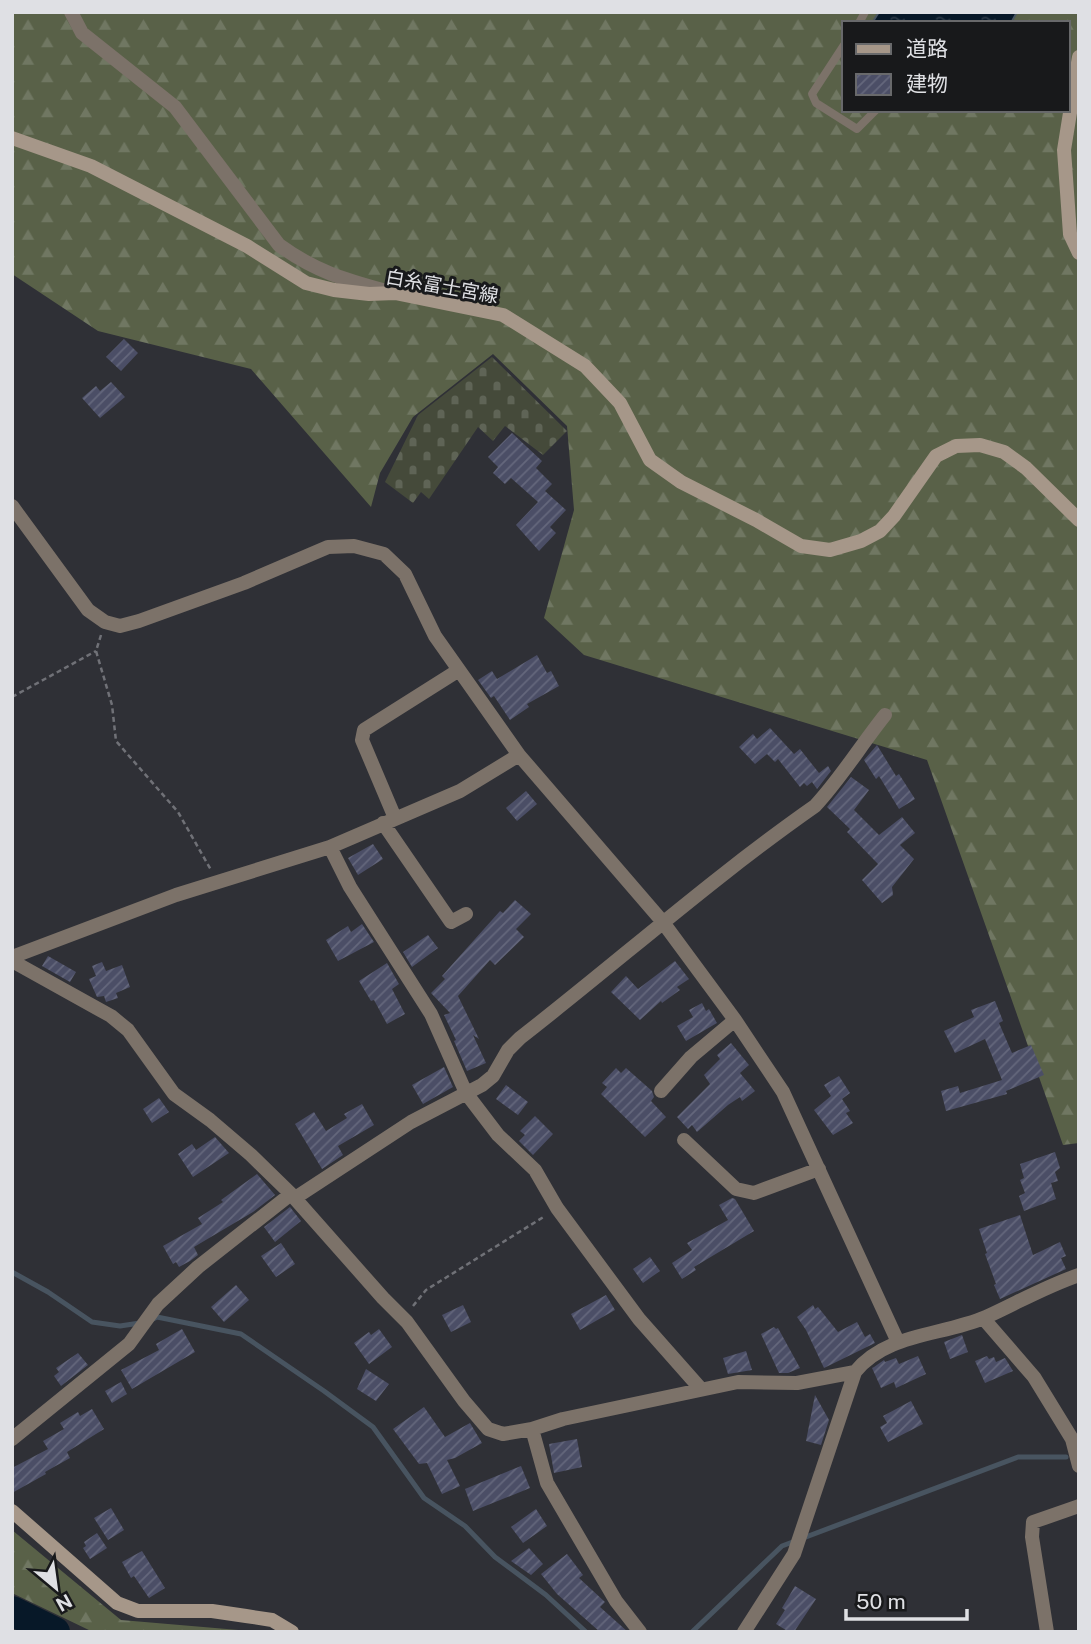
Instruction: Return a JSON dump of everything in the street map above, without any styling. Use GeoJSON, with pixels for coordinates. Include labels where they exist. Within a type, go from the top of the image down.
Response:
{"type":"FeatureCollection","features":[{"type":"Feature","properties":{"kind":"main road"},"geometry":{"type":"LineString","coordinates":[[1070,106],[1079,57]]}},
{"type":"Feature","properties":{"kind":"main road"},"geometry":{"type":"LineString","coordinates":[[1069,112],[1065,150],[1073,194],[1070,234],[1079,253]]}},
{"type":"Feature","properties":{"kind":"main road","name":"白糸富士宮線"},"geometry":{"type":"LineString","coordinates":[[12,138],[91,166],[247,246],[306,283],[369,294],[395,293],[503,315],[585,366],[620,403],[650,460],[681,482],[801,546],[830,550],[861,541],[880,531],[894,516],[936,456],[956,446],[980,445],[1004,453],[1026,468],[1079,520]]}},
{"type":"Feature","properties":{"kind":"main road"},"geometry":{"type":"LineString","coordinates":[[12,1511],[117,1603],[138,1611],[212,1611],[272,1620],[292,1632]]}},
{"type":"Feature","properties":{"kind":"street"},"geometry":{"type":"LineString","coordinates":[[71,12],[82,33],[175,107],[279,245],[328,274],[395,293]]}},
{"type":"Feature","properties":{"kind":"street"},"geometry":{"type":"LineString","coordinates":[[12,506],[88,610],[105,622],[120,626],[244,583],[328,548],[354,546],[384,554],[405,574],[435,636],[519,755],[663,921],[783,1092],[898,1342]]}},
{"type":"Feature","properties":{"kind":"street"},"geometry":{"type":"LineString","coordinates":[[459,670],[364,730],[362,740],[389,821],[450,922],[466,914]]}},
{"type":"Feature","properties":{"kind":"street"},"geometry":{"type":"LineString","coordinates":[[12,1439],[129,1344],[158,1304],[198,1267],[293,1196],[411,1122],[493,1076],[508,1050],[520,1038],[607,971],[663,921],[815,806],[835,784],[885,715]]}},
{"type":"Feature","properties":{"kind":"street"},"geometry":{"type":"LineString","coordinates":[[12,959],[176,895],[330,847],[460,791],[519,755]]}},
{"type":"Feature","properties":{"kind":"street"},"geometry":{"type":"LineString","coordinates":[[330,847],[350,887],[431,1014],[466,1093],[498,1135],[535,1170],[557,1208],[639,1319],[700,1388]]}},
{"type":"Feature","properties":{"kind":"street"},"geometry":{"type":"LineString","coordinates":[[12,959],[111,1016],[128,1030],[174,1094],[241,1146],[293,1196],[407,1322],[464,1401],[488,1429],[503,1434],[532,1429],[564,1419],[738,1382],[797,1383],[855,1372]]}},
{"type":"Feature","properties":{"kind":"street"},"geometry":{"type":"LineString","coordinates":[[661,1091],[691,1057],[735,1020]]}},
{"type":"Feature","properties":{"kind":"street"},"geometry":{"type":"LineString","coordinates":[[684,1140],[736,1189],[754,1193],[819,1169]]}},
{"type":"Feature","properties":{"kind":"street"},"geometry":{"type":"LineString","coordinates":[[744,1632],[794,1554],[855,1372],[873,1353],[898,1342],[984,1318],[1055,1283],[1079,1275]]}},
{"type":"Feature","properties":{"kind":"street"},"geometry":{"type":"LineString","coordinates":[[984,1318],[1034,1377],[1072,1439],[1079,1466]]}},
{"type":"Feature","properties":{"kind":"street"},"geometry":{"type":"LineString","coordinates":[[532,1429],[547,1483],[616,1601],[640,1632]]}},
{"type":"Feature","properties":{"kind":"street"},"geometry":{"type":"LineString","coordinates":[[1047,1632],[1032,1537],[1033,1522],[1079,1506]]}},
{"type":"Feature","properties":{"kind":"lane"},"geometry":{"type":"LineString","coordinates":[[842,48],[812,94],[816,103],[857,129],[874,112]]}},
{"type":"Feature","properties":{"kind":"path"},"geometry":{"type":"LineString","coordinates":[[105,622],[96,651],[112,705],[116,741],[178,811],[216,882]]}},
{"type":"Feature","properties":{"kind":"path"},"geometry":{"type":"LineString","coordinates":[[12,697],[96,651]]}},
{"type":"Feature","properties":{"kind":"path"},"geometry":{"type":"LineString","coordinates":[[407,1322],[414,1302],[426,1290],[557,1208]]}},
{"type":"Feature","properties":{"kind":"green space"},"geometry":{"type":"Polygon","coordinates":[[[12,12],[1079,12],[1079,1143],[1063,1145],[927,760],[584,655],[544,618],[574,510],[567,426],[493,354],[413,417],[380,473],[371,507],[251,369],[98,331],[12,274],[12,12]]]}},
{"type":"Feature","properties":{"kind":"green space"},"geometry":{"type":"Polygon","coordinates":[[[492,357],[567,431],[543,455],[505,426],[493,441],[478,427],[429,499],[421,492],[413,503],[385,482],[418,415],[492,357]]]}},
{"type":"Feature","properties":{"kind":"green space"},"geometry":{"type":"Polygon","coordinates":[[[12,1530],[121,1620],[263,1632],[93,1632],[12,1593],[12,1530]]]}},
{"type":"Feature","properties":{"kind":"water"},"geometry":{"type":"Polygon","coordinates":[[[879,12],[1017,12],[1012,21],[873,21],[879,12]]]}},
{"type":"Feature","properties":{"kind":"building"},"geometry":{"type":"Polygon","coordinates":[[[124,339],[138,353],[121,371],[106,357],[124,339]]]}},
{"type":"Feature","properties":{"kind":"building"},"geometry":{"type":"Polygon","coordinates":[[[111,382],[125,397],[100,418],[82,398],[96,386],[100,391],[111,382]]]}},
{"type":"Feature","properties":{"kind":"building"},"geometry":{"type":"Polygon","coordinates":[[[512,433],[542,461],[536,468],[552,484],[545,491],[566,510],[550,527],[556,533],[539,551],[516,525],[538,502],[511,478],[505,484],[493,473],[498,467],[488,457],[512,433]]]}},
{"type":"Feature","properties":{"kind":"building"},"geometry":{"type":"Polygon","coordinates":[[[537,655],[547,673],[551,671],[559,686],[527,704],[529,707],[510,720],[494,696],[491,698],[478,680],[492,671],[497,679],[537,655]]]}},
{"type":"Feature","properties":{"kind":"building"},"geometry":{"type":"Polygon","coordinates":[[[770,728],[794,754],[800,749],[819,773],[828,766],[831,771],[817,789],[812,782],[807,786],[804,783],[800,787],[778,759],[775,762],[767,754],[755,764],[739,747],[753,734],[757,739],[770,728]]]}},
{"type":"Feature","properties":{"kind":"building"},"geometry":{"type":"Polygon","coordinates":[[[877,745],[896,776],[899,774],[915,799],[899,809],[879,776],[876,779],[864,760],[877,745]]]}},
{"type":"Feature","properties":{"kind":"building"},"geometry":{"type":"Polygon","coordinates":[[[851,777],[869,790],[854,810],[879,835],[902,817],[915,833],[900,845],[914,859],[892,887],[893,895],[882,903],[862,880],[878,864],[847,832],[850,829],[827,807],[851,777]]]}},
{"type":"Feature","properties":{"kind":"building"},"geometry":{"type":"Polygon","coordinates":[[[526,791],[537,804],[517,821],[506,808],[526,791]]]}},
{"type":"Feature","properties":{"kind":"building"},"geometry":{"type":"Polygon","coordinates":[[[373,844],[383,859],[358,875],[348,858],[373,844]]]}},
{"type":"Feature","properties":{"kind":"building"},"geometry":{"type":"Polygon","coordinates":[[[515,900],[531,914],[516,929],[524,937],[495,965],[490,960],[458,996],[479,1039],[473,1035],[486,1063],[467,1071],[444,1015],[450,1013],[431,993],[445,979],[442,976],[500,911],[503,913],[515,900]]]}},
{"type":"Feature","properties":{"kind":"building"},"geometry":{"type":"Polygon","coordinates":[[[362,924],[374,942],[338,961],[326,940],[348,926],[351,932],[362,924]]]}},
{"type":"Feature","properties":{"kind":"building"},"geometry":{"type":"Polygon","coordinates":[[[428,935],[438,948],[412,967],[403,952],[428,935]]]}},
{"type":"Feature","properties":{"kind":"building"},"geometry":{"type":"Polygon","coordinates":[[[48,956],[76,972],[70,982],[42,966],[48,956]]]}},
{"type":"Feature","properties":{"kind":"building"},"geometry":{"type":"Polygon","coordinates":[[[675,961],[689,979],[677,987],[680,990],[662,1003],[661,1001],[640,1020],[611,992],[626,976],[638,989],[675,961]]]}},
{"type":"Feature","properties":{"kind":"building"},"geometry":{"type":"Polygon","coordinates":[[[102,962],[106,971],[122,965],[130,987],[116,993],[118,998],[106,1002],[104,996],[97,997],[89,979],[96,976],[92,966],[102,962]]]}},
{"type":"Feature","properties":{"kind":"building"},"geometry":{"type":"Polygon","coordinates":[[[387,963],[399,984],[392,989],[405,1014],[387,1024],[374,1000],[371,1001],[359,981],[387,963]]]}},
{"type":"Feature","properties":{"kind":"building"},"geometry":{"type":"Polygon","coordinates":[[[995,1001],[1003,1021],[999,1023],[1012,1053],[1031,1045],[1044,1075],[1006,1091],[1007,1094],[946,1111],[941,1091],[958,1086],[960,1093],[1002,1080],[985,1039],[955,1053],[944,1031],[974,1017],[971,1010],[995,1001]]]}},
{"type":"Feature","properties":{"kind":"building"},"geometry":{"type":"Polygon","coordinates":[[[702,1003],[717,1023],[686,1041],[677,1026],[693,1017],[689,1010],[702,1003]]]}},
{"type":"Feature","properties":{"kind":"building"},"geometry":{"type":"Polygon","coordinates":[[[731,1043],[749,1065],[740,1073],[755,1091],[742,1101],[740,1097],[728,1105],[697,1132],[692,1125],[688,1129],[677,1117],[710,1084],[704,1075],[720,1059],[717,1055],[731,1043]]]}},
{"type":"Feature","properties":{"kind":"building"},"geometry":{"type":"Polygon","coordinates":[[[444,1067],[453,1087],[423,1104],[412,1085],[444,1067]]]}},
{"type":"Feature","properties":{"kind":"building"},"geometry":{"type":"Polygon","coordinates":[[[616,1068],[621,1073],[626,1068],[652,1091],[654,1097],[651,1101],[666,1117],[645,1137],[601,1094],[607,1087],[602,1083],[616,1068]]]}},
{"type":"Feature","properties":{"kind":"building"},"geometry":{"type":"Polygon","coordinates":[[[839,1076],[850,1093],[842,1099],[850,1111],[846,1113],[853,1123],[833,1135],[814,1110],[831,1096],[824,1085],[839,1076]]]}},
{"type":"Feature","properties":{"kind":"building"},"geometry":{"type":"Polygon","coordinates":[[[506,1085],[528,1102],[518,1115],[496,1099],[506,1085]]]}},
{"type":"Feature","properties":{"kind":"building"},"geometry":{"type":"Polygon","coordinates":[[[159,1098],[169,1112],[152,1123],[143,1109],[159,1098]]]}},
{"type":"Feature","properties":{"kind":"building"},"geometry":{"type":"Polygon","coordinates":[[[362,1104],[374,1125],[338,1146],[343,1155],[322,1169],[295,1124],[314,1112],[326,1131],[347,1118],[344,1114],[362,1104]]]}},
{"type":"Feature","properties":{"kind":"building"},"geometry":{"type":"Polygon","coordinates":[[[535,1116],[553,1134],[533,1155],[519,1141],[525,1135],[520,1131],[535,1116]]]}},
{"type":"Feature","properties":{"kind":"building"},"geometry":{"type":"Polygon","coordinates":[[[215,1137],[229,1153],[193,1177],[178,1154],[192,1144],[196,1150],[215,1137]]]}},
{"type":"Feature","properties":{"kind":"building"},"geometry":{"type":"Polygon","coordinates":[[[1055,1152],[1060,1168],[1055,1172],[1058,1181],[1051,1183],[1056,1199],[1024,1211],[1019,1196],[1025,1193],[1020,1180],[1024,1178],[1020,1164],[1055,1152]]]}},
{"type":"Feature","properties":{"kind":"building"},"geometry":{"type":"Polygon","coordinates":[[[257,1174],[275,1195],[253,1212],[194,1247],[198,1255],[190,1261],[179,1267],[176,1262],[173,1264],[163,1246],[202,1224],[198,1218],[223,1202],[221,1200],[257,1174]]]}},
{"type":"Feature","properties":{"kind":"building"},"geometry":{"type":"Polygon","coordinates":[[[732,1198],[754,1231],[694,1267],[696,1270],[682,1279],[672,1263],[692,1250],[687,1243],[728,1220],[719,1205],[732,1198]]]}},
{"type":"Feature","properties":{"kind":"building"},"geometry":{"type":"Polygon","coordinates":[[[290,1207],[301,1221],[275,1242],[264,1227],[290,1207]]]}},
{"type":"Feature","properties":{"kind":"building"},"geometry":{"type":"Polygon","coordinates":[[[1020,1215],[1033,1255],[1060,1242],[1066,1256],[1061,1258],[1066,1269],[1000,1299],[979,1229],[1020,1215]]]}},
{"type":"Feature","properties":{"kind":"building"},"geometry":{"type":"Polygon","coordinates":[[[281,1243],[295,1264],[276,1277],[261,1256],[281,1243]]]}},
{"type":"Feature","properties":{"kind":"building"},"geometry":{"type":"Polygon","coordinates":[[[650,1257],[660,1271],[643,1283],[633,1269],[650,1257]]]}},
{"type":"Feature","properties":{"kind":"building"},"geometry":{"type":"Polygon","coordinates":[[[236,1285],[249,1300],[224,1322],[211,1307],[236,1285]]]}},
{"type":"Feature","properties":{"kind":"building"},"geometry":{"type":"Polygon","coordinates":[[[606,1295],[615,1310],[580,1330],[571,1314],[606,1295]]]}},
{"type":"Feature","properties":{"kind":"building"},"geometry":{"type":"Polygon","coordinates":[[[463,1305],[471,1322],[451,1332],[442,1315],[463,1305]]]}},
{"type":"Feature","properties":{"kind":"building"},"geometry":{"type":"Polygon","coordinates":[[[813,1305],[815,1309],[818,1307],[838,1332],[857,1322],[865,1337],[870,1334],[875,1343],[824,1368],[797,1317],[813,1305]]]}},
{"type":"Feature","properties":{"kind":"building"},"geometry":{"type":"Polygon","coordinates":[[[774,1327],[778,1328],[800,1368],[779,1373],[761,1334],[774,1327]]]}},
{"type":"Feature","properties":{"kind":"building"},"geometry":{"type":"Polygon","coordinates":[[[182,1329],[195,1352],[132,1389],[121,1370],[159,1350],[156,1344],[182,1329]]]}},
{"type":"Feature","properties":{"kind":"building"},"geometry":{"type":"Polygon","coordinates":[[[379,1329],[392,1347],[369,1364],[354,1343],[369,1332],[371,1335],[379,1329]]]}},
{"type":"Feature","properties":{"kind":"building"},"geometry":{"type":"Polygon","coordinates":[[[962,1335],[968,1352],[950,1359],[944,1342],[962,1335]]]}},
{"type":"Feature","properties":{"kind":"building"},"geometry":{"type":"Polygon","coordinates":[[[746,1351],[752,1370],[728,1374],[723,1358],[746,1351]]]}},
{"type":"Feature","properties":{"kind":"building"},"geometry":{"type":"Polygon","coordinates":[[[78,1353],[88,1365],[61,1386],[54,1376],[59,1372],[56,1368],[78,1353]]]}},
{"type":"Feature","properties":{"kind":"building"},"geometry":{"type":"Polygon","coordinates":[[[918,1356],[926,1374],[896,1388],[894,1382],[881,1388],[872,1368],[884,1360],[885,1362],[896,1358],[899,1364],[918,1356]]]}},
{"type":"Feature","properties":{"kind":"building"},"geometry":{"type":"Polygon","coordinates":[[[987,1356],[989,1359],[994,1357],[996,1362],[1005,1358],[1013,1371],[985,1383],[975,1361],[987,1356]]]}},
{"type":"Feature","properties":{"kind":"building"},"geometry":{"type":"Polygon","coordinates":[[[366,1369],[389,1384],[376,1401],[357,1389],[366,1369]]]}},
{"type":"Feature","properties":{"kind":"building"},"geometry":{"type":"Polygon","coordinates":[[[121,1382],[127,1394],[112,1403],[105,1391],[121,1382]]]}},
{"type":"Feature","properties":{"kind":"building"},"geometry":{"type":"Polygon","coordinates":[[[815,1395],[829,1420],[821,1445],[806,1441],[815,1395]]]}},
{"type":"Feature","properties":{"kind":"building"},"geometry":{"type":"Polygon","coordinates":[[[911,1401],[923,1424],[888,1442],[880,1427],[887,1423],[883,1416],[911,1401]]]}},
{"type":"Feature","properties":{"kind":"building"},"geometry":{"type":"Polygon","coordinates":[[[424,1407],[445,1437],[470,1423],[482,1443],[447,1460],[460,1486],[442,1494],[427,1463],[419,1464],[393,1429],[424,1407]]]}},
{"type":"Feature","properties":{"kind":"building"},"geometry":{"type":"Polygon","coordinates":[[[92,1409],[104,1429],[67,1452],[70,1458],[12,1493],[12,1468],[48,1449],[43,1441],[64,1429],[60,1423],[78,1412],[80,1416],[92,1409]]]}},
{"type":"Feature","properties":{"kind":"building"},"geometry":{"type":"Polygon","coordinates":[[[577,1439],[582,1467],[554,1473],[549,1444],[577,1439]]]}},
{"type":"Feature","properties":{"kind":"building"},"geometry":{"type":"Polygon","coordinates":[[[521,1466],[530,1488],[473,1511],[465,1489],[521,1466]]]}},
{"type":"Feature","properties":{"kind":"building"},"geometry":{"type":"Polygon","coordinates":[[[111,1508],[124,1530],[108,1540],[94,1518],[111,1508]]]}},
{"type":"Feature","properties":{"kind":"building"},"geometry":{"type":"Polygon","coordinates":[[[536,1509],[547,1526],[523,1543],[511,1527],[536,1509]]]}},
{"type":"Feature","properties":{"kind":"building"},"geometry":{"type":"Polygon","coordinates":[[[97,1533],[107,1548],[90,1559],[83,1548],[86,1546],[84,1542],[97,1533]]]}},
{"type":"Feature","properties":{"kind":"building"},"geometry":{"type":"Polygon","coordinates":[[[529,1548],[543,1564],[531,1575],[511,1561],[529,1548]]]}},
{"type":"Feature","properties":{"kind":"building"},"geometry":{"type":"Polygon","coordinates":[[[142,1551],[165,1588],[149,1598],[134,1576],[131,1578],[122,1562],[142,1551]]]}},
{"type":"Feature","properties":{"kind":"building"},"geometry":{"type":"Polygon","coordinates":[[[567,1554],[583,1575],[579,1578],[605,1602],[600,1607],[628,1632],[600,1632],[557,1594],[541,1574],[567,1554]]]}},
{"type":"Feature","properties":{"kind":"building"},"geometry":{"type":"Polygon","coordinates":[[[795,1586],[816,1599],[794,1632],[789,1632],[776,1624],[795,1586]]]}},
{"type":"Feature","properties":{"kind":"waterway"},"geometry":{"type":"LineString","coordinates":[[12,1272],[48,1292],[92,1322],[120,1326],[140,1323]]}},
{"type":"Feature","properties":{"kind":"waterway"},"geometry":{"type":"LineString","coordinates":[[153,1319],[157,1317],[241,1334],[324,1391],[373,1427],[424,1498],[465,1526],[495,1557],[546,1595],[586,1632]]}},
{"type":"Feature","properties":{"kind":"waterway"},"geometry":{"type":"LineString","coordinates":[[692,1632],[782,1546],[1018,1457],[1066,1457]]}},
{"type":"Feature","properties":{"kind":"waterway"},"geometry":{"type":"LineString","coordinates":[[12,1611],[55,1632]]}}]}
